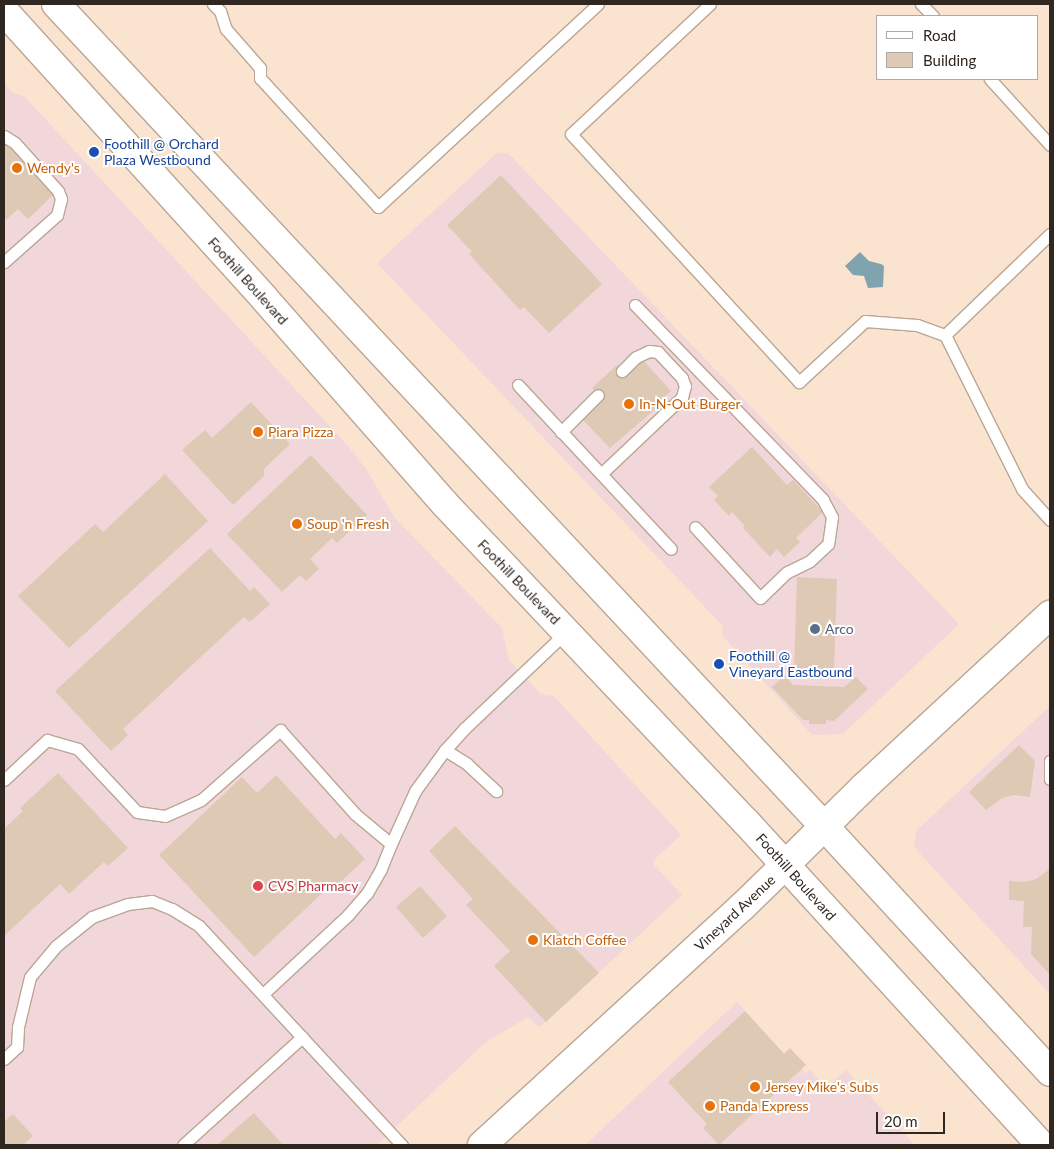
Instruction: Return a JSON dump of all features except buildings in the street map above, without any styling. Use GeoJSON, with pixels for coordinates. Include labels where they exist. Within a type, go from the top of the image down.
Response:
{"type":"FeatureCollection","features":[{"type":"Feature","properties":{"kind":"main road"},"geometry":{"type":"LineString","coordinates":[[60,5],[824,826],[1050,1072]]}},
{"type":"Feature","properties":{"kind":"main road","name":"Foothill Boulevard"},"geometry":{"type":"LineString","coordinates":[[4,11],[264,298],[445,504],[785,865],[1041,1145]]}},
{"type":"Feature","properties":{"kind":"main road","name":"Vineyard Avenue"},"geometry":{"type":"LineString","coordinates":[[482,1145],[742,907],[824,826],[1050,615]]}},
{"type":"Feature","properties":{"kind":"lane"},"geometry":{"type":"LineString","coordinates":[[213,4],[220,11],[226,29],[260,68],[260,78],[378,207],[598,4]]}},
{"type":"Feature","properties":{"kind":"lane"},"geometry":{"type":"LineString","coordinates":[[710,4],[571,134],[799,382],[865,321],[918,326],[945,335],[1022,489],[1050,520]]}},
{"type":"Feature","properties":{"kind":"lane"},"geometry":{"type":"LineString","coordinates":[[921,4],[932,15]]}},
{"type":"Feature","properties":{"kind":"lane"},"geometry":{"type":"LineString","coordinates":[[991,80],[1050,145]]}},
{"type":"Feature","properties":{"kind":"lane"},"geometry":{"type":"LineString","coordinates":[[4,136],[15,143],[58,191],[61,199],[57,215],[4,262]]}},
{"type":"Feature","properties":{"kind":"lane"},"geometry":{"type":"LineString","coordinates":[[945,335],[1050,234]]}},
{"type":"Feature","properties":{"kind":"lane"},"geometry":{"type":"LineString","coordinates":[[635,305],[823,500],[832,517],[828,544],[810,561],[787,572],[760,598],[694,527]]}},
{"type":"Feature","properties":{"kind":"lane"},"geometry":{"type":"LineString","coordinates":[[601,474],[682,396],[685,386],[682,378],[658,352],[649,352],[636,357],[622,371]]}},
{"type":"Feature","properties":{"kind":"lane"},"geometry":{"type":"LineString","coordinates":[[518,385],[671,550]]}},
{"type":"Feature","properties":{"kind":"lane"},"geometry":{"type":"LineString","coordinates":[[561,432],[598,395]]}},
{"type":"Feature","properties":{"kind":"lane"},"geometry":{"type":"LineString","coordinates":[[263,994],[348,915],[367,893],[382,869],[415,791],[446,750],[465,728],[566,632]]}},
{"type":"Feature","properties":{"kind":"lane"},"geometry":{"type":"LineString","coordinates":[[4,780],[47,740],[78,749],[137,812],[165,816],[201,800],[280,730],[355,814],[391,844]]}},
{"type":"Feature","properties":{"kind":"lane"},"geometry":{"type":"LineString","coordinates":[[446,750],[467,764],[496,791]]}},
{"type":"Feature","properties":{"kind":"lane"},"geometry":{"type":"LineString","coordinates":[[1050,761],[1050,779]]}},
{"type":"Feature","properties":{"kind":"lane"},"geometry":{"type":"LineString","coordinates":[[4,1059],[17,1046],[18,1027],[30,977],[56,946],[92,917],[128,904],[152,901],[172,909],[199,926],[402,1145]]}},
{"type":"Feature","properties":{"kind":"lane"},"geometry":{"type":"LineString","coordinates":[[184,1145],[302,1037]]}},
{"type":"Feature","properties":{"kind":"shaded area"},"geometry":{"type":"Polygon","coordinates":[[[4,84],[13,93],[24,96],[349,447],[366,469],[395,518],[502,628],[509,660],[541,694],[554,696],[681,835],[653,861],[655,866],[682,895],[546,1022],[539,1027],[528,1017],[486,1042],[377,1145],[4,1145],[4,84]]]}},
{"type":"Feature","properties":{"kind":"shaded area"},"geometry":{"type":"Polygon","coordinates":[[[498,152],[509,154],[959,624],[843,734],[812,735],[722,635],[723,626],[377,263],[498,152]]]}},
{"type":"Feature","properties":{"kind":"shaded area"},"geometry":{"type":"Polygon","coordinates":[[[1050,706],[1050,994],[922,856],[914,845],[916,831],[1050,706]]]}},
{"type":"Feature","properties":{"kind":"shaded area"},"geometry":{"type":"Polygon","coordinates":[[[737,1002],[784,1053],[790,1048],[805,1074],[810,1070],[826,1088],[846,1070],[915,1145],[585,1145],[737,1002]]]}},
{"type":"Feature","properties":{"kind":"water"},"geometry":{"type":"Polygon","coordinates":[[[860,252],[869,261],[884,266],[883,287],[868,288],[864,276],[853,275],[845,266],[860,252]]]}},
{"type":"Feature","properties":{"kind":"place","name":"Foothill @ Orchard Plaza Westbound"},"geometry":{"type":"Point","coordinates":[94,152]}},
{"type":"Feature","properties":{"kind":"place","name":"Wendy's"},"geometry":{"type":"Point","coordinates":[17,168]}},
{"type":"Feature","properties":{"kind":"place","name":"In-N-Out Burger"},"geometry":{"type":"Point","coordinates":[629,404]}},
{"type":"Feature","properties":{"kind":"place","name":"Piara Pizza"},"geometry":{"type":"Point","coordinates":[258,432]}},
{"type":"Feature","properties":{"kind":"place","name":"Soup 'n Fresh"},"geometry":{"type":"Point","coordinates":[297,524]}},
{"type":"Feature","properties":{"kind":"place","name":"Arco"},"geometry":{"type":"Point","coordinates":[815,629]}},
{"type":"Feature","properties":{"kind":"place","name":"Foothill @ Vineyard Eastbound"},"geometry":{"type":"Point","coordinates":[719,664]}},
{"type":"Feature","properties":{"kind":"place","name":"CVS Pharmacy"},"geometry":{"type":"Point","coordinates":[258,886]}},
{"type":"Feature","properties":{"kind":"place","name":"Klatch Coffee"},"geometry":{"type":"Point","coordinates":[533,940]}},
{"type":"Feature","properties":{"kind":"place","name":"Jersey Mike's Subs"},"geometry":{"type":"Point","coordinates":[755,1087]}},
{"type":"Feature","properties":{"kind":"place","name":"Panda Express"},"geometry":{"type":"Point","coordinates":[710,1106]}}]}
